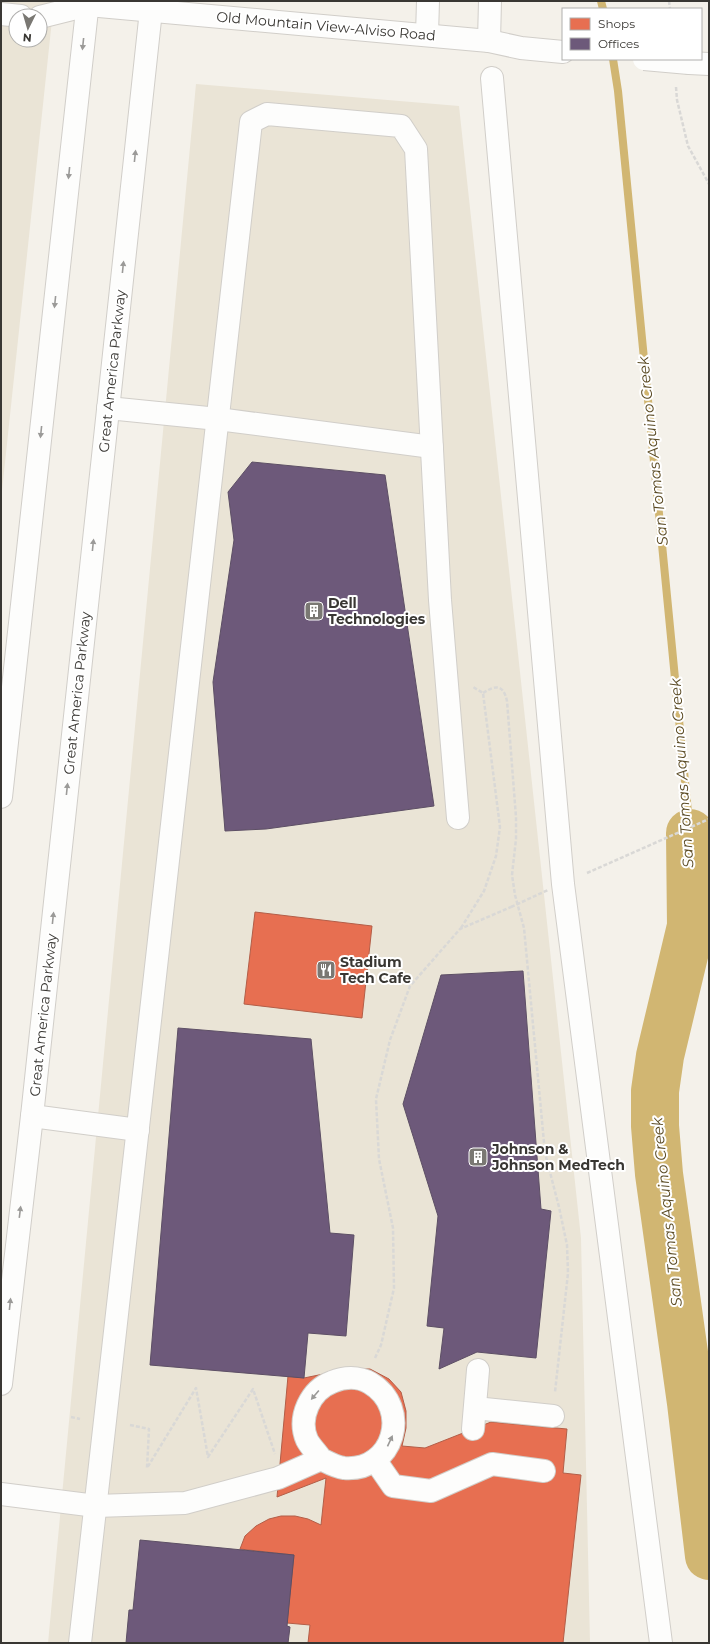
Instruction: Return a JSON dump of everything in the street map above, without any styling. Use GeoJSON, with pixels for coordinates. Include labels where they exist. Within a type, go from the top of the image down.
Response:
{"type":"FeatureCollection","features":[{"type":"Feature","properties":{"kind":"main road"},"geometry":{"type":"LineString","coordinates":[[427,35],[428,1]]}},
{"type":"Feature","properties":{"kind":"main road"},"geometry":{"type":"LineString","coordinates":[[489,41],[490,1]]}},
{"type":"Feature","properties":{"kind":"main road"},"geometry":{"type":"LineString","coordinates":[[1,797],[85,2]]}},
{"type":"Feature","properties":{"kind":"main road","name":"Old Mountain View-Alviso Road"},"geometry":{"type":"LineString","coordinates":[[48,14],[85,2],[152,5],[489,41],[521,48],[562,52]]}},
{"type":"Feature","properties":{"kind":"main road","name":"Great America Parkway"},"geometry":{"type":"LineString","coordinates":[[1,1384],[32,1116],[152,5]]}},
{"type":"Feature","properties":{"kind":"main road"},"geometry":{"type":"LineString","coordinates":[[658,60],[699,63]]}},
{"type":"Feature","properties":{"kind":"main road"},"geometry":{"type":"LineString","coordinates":[[492,78],[564,884],[661,1643]]}},
{"type":"Feature","properties":{"kind":"main road"},"geometry":{"type":"LineString","coordinates":[[80,1643],[251,122],[268,114],[400,126],[416,148],[446,673],[458,818]]}},
{"type":"Feature","properties":{"kind":"main road"},"geometry":{"type":"LineString","coordinates":[[108,408],[218,419],[432,447]]}},
{"type":"Feature","properties":{"kind":"main road"},"geometry":{"type":"LineString","coordinates":[[32,1116],[138,1130]]}},
{"type":"Feature","properties":{"kind":"main road"},"geometry":{"type":"LineString","coordinates":[[473,1429],[478,1370]]}},
{"type":"Feature","properties":{"kind":"main road"},"geometry":{"type":"LineString","coordinates":[[339,1378],[365,1380],[378,1388],[388,1400],[394,1417],[394,1433],[386,1448],[375,1460],[360,1466],[345,1468],[336,1466],[322,1459],[307,1440],[303,1424],[306,1409],[313,1395],[325,1384],[339,1378]]}},
{"type":"Feature","properties":{"kind":"main road"},"geometry":{"type":"LineString","coordinates":[[475,1408],[553,1416]]}},
{"type":"Feature","properties":{"kind":"main road"},"geometry":{"type":"LineString","coordinates":[[1,1494],[96,1506],[185,1503],[250,1487],[278,1478],[322,1459]]}},
{"type":"Feature","properties":{"kind":"main road"},"geometry":{"type":"LineString","coordinates":[[375,1460],[393,1486],[431,1491],[492,1464],[544,1471]]}},
{"type":"Feature","properties":{"kind":"path"},"geometry":{"type":"LineString","coordinates":[[676,86],[677,100],[688,146],[709,184]]}},
{"type":"Feature","properties":{"kind":"path"},"geometry":{"type":"LineString","coordinates":[[373,1363],[381,1345],[394,1288],[393,1228],[378,1159],[376,1099],[390,1040],[410,986],[460,929],[484,891],[496,856],[500,827],[483,693],[466,682],[446,673]]}},
{"type":"Feature","properties":{"kind":"path"},"geometry":{"type":"LineString","coordinates":[[483,693],[494,686],[505,693],[507,701],[516,817],[516,839],[512,875],[515,895],[524,928],[545,1153],[567,1245],[568,1273],[565,1310],[553,1416]]}},
{"type":"Feature","properties":{"kind":"path"},"geometry":{"type":"LineString","coordinates":[[584,874],[709,819]]}},
{"type":"Feature","properties":{"kind":"path"},"geometry":{"type":"LineString","coordinates":[[460,929],[548,890]]}},
{"type":"Feature","properties":{"kind":"path"},"geometry":{"type":"LineString","coordinates":[[126,1425],[149,1429],[147,1468],[196,1388],[208,1457],[253,1389],[275,1455]]}},
{"type":"Feature","properties":{"kind":"shaded area"},"geometry":{"type":"Polygon","coordinates":[[[1,1],[54,1],[1,500],[1,1]]]}},
{"type":"Feature","properties":{"kind":"shaded area"},"geometry":{"type":"Polygon","coordinates":[[[196,84],[459,106],[581,1238],[590,1643],[48,1643],[196,84]]]}},
{"type":"Feature","properties":{"kind":"building: Shops"},"geometry":{"type":"Polygon","coordinates":[[[255,912],[372,926],[362,1018],[244,1004],[255,912]]]}},
{"type":"Feature","properties":{"kind":"building: Shops"},"geometry":{"type":"Polygon","coordinates":[[[348,1369],[370,1369],[389,1379],[401,1392],[406,1411],[406,1428],[402,1446],[425,1448],[491,1422],[567,1429],[563,1473],[581,1475],[563,1643],[308,1643],[310,1625],[287,1623],[294,1555],[240,1549],[245,1536],[256,1526],[269,1519],[281,1516],[295,1516],[308,1519],[321,1525],[326,1478],[277,1497],[288,1376],[304,1378],[348,1369]]]}},
{"type":"Feature","properties":{"kind":"building: Offices","name":"Dell Technologies"},"geometry":{"type":"Polygon","coordinates":[[[252,462],[385,475],[434,806],[266,829],[225,831],[213,682],[234,540],[228,492],[252,462]]]}},
{"type":"Feature","properties":{"kind":"building: Offices","name":"Johnson & Johnson MedTech"},"geometry":{"type":"Polygon","coordinates":[[[523,971],[541,1209],[551,1211],[536,1358],[477,1352],[439,1369],[444,1328],[427,1326],[438,1216],[403,1104],[441,975],[523,971]]]}},
{"type":"Feature","properties":{"kind":"building: Offices"},"geometry":{"type":"Polygon","coordinates":[[[178,1028],[311,1039],[330,1233],[354,1235],[346,1336],[308,1333],[304,1378],[150,1365],[178,1028]]]}},
{"type":"Feature","properties":{"kind":"building: Offices"},"geometry":{"type":"Polygon","coordinates":[[[140,1540],[294,1555],[287,1626],[290,1627],[288,1643],[126,1643],[129,1610],[133,1610],[140,1540]]]}},
{"type":"Feature","properties":{"kind":"waterway","name":"San Tomas Aquino Creek"},"geometry":{"type":"LineString","coordinates":[[601,1],[603,8]]}},
{"type":"Feature","properties":{"kind":"waterway","name":"San Tomas Aquino Creek"},"geometry":{"type":"LineString","coordinates":[[613,60],[618,91],[690,833]]}},
{"type":"Feature","properties":{"kind":"waterway","name":"San Tomas Aquino Creek"},"geometry":{"type":"LineString","coordinates":[[690,833],[691,926],[660,1056],[655,1091],[655,1126],[659,1174],[691,1403],[709,1556]]}},
{"type":"Feature","properties":{"kind":"place","name":"Dell Technologies"},"geometry":{"type":"Point","coordinates":[314,611]}},
{"type":"Feature","properties":{"kind":"place","name":"Stadium Tech Cafe"},"geometry":{"type":"Point","coordinates":[326,970]}},
{"type":"Feature","properties":{"kind":"place","name":"Johnson & Johnson MedTech"},"geometry":{"type":"Point","coordinates":[478,1157]}}]}
